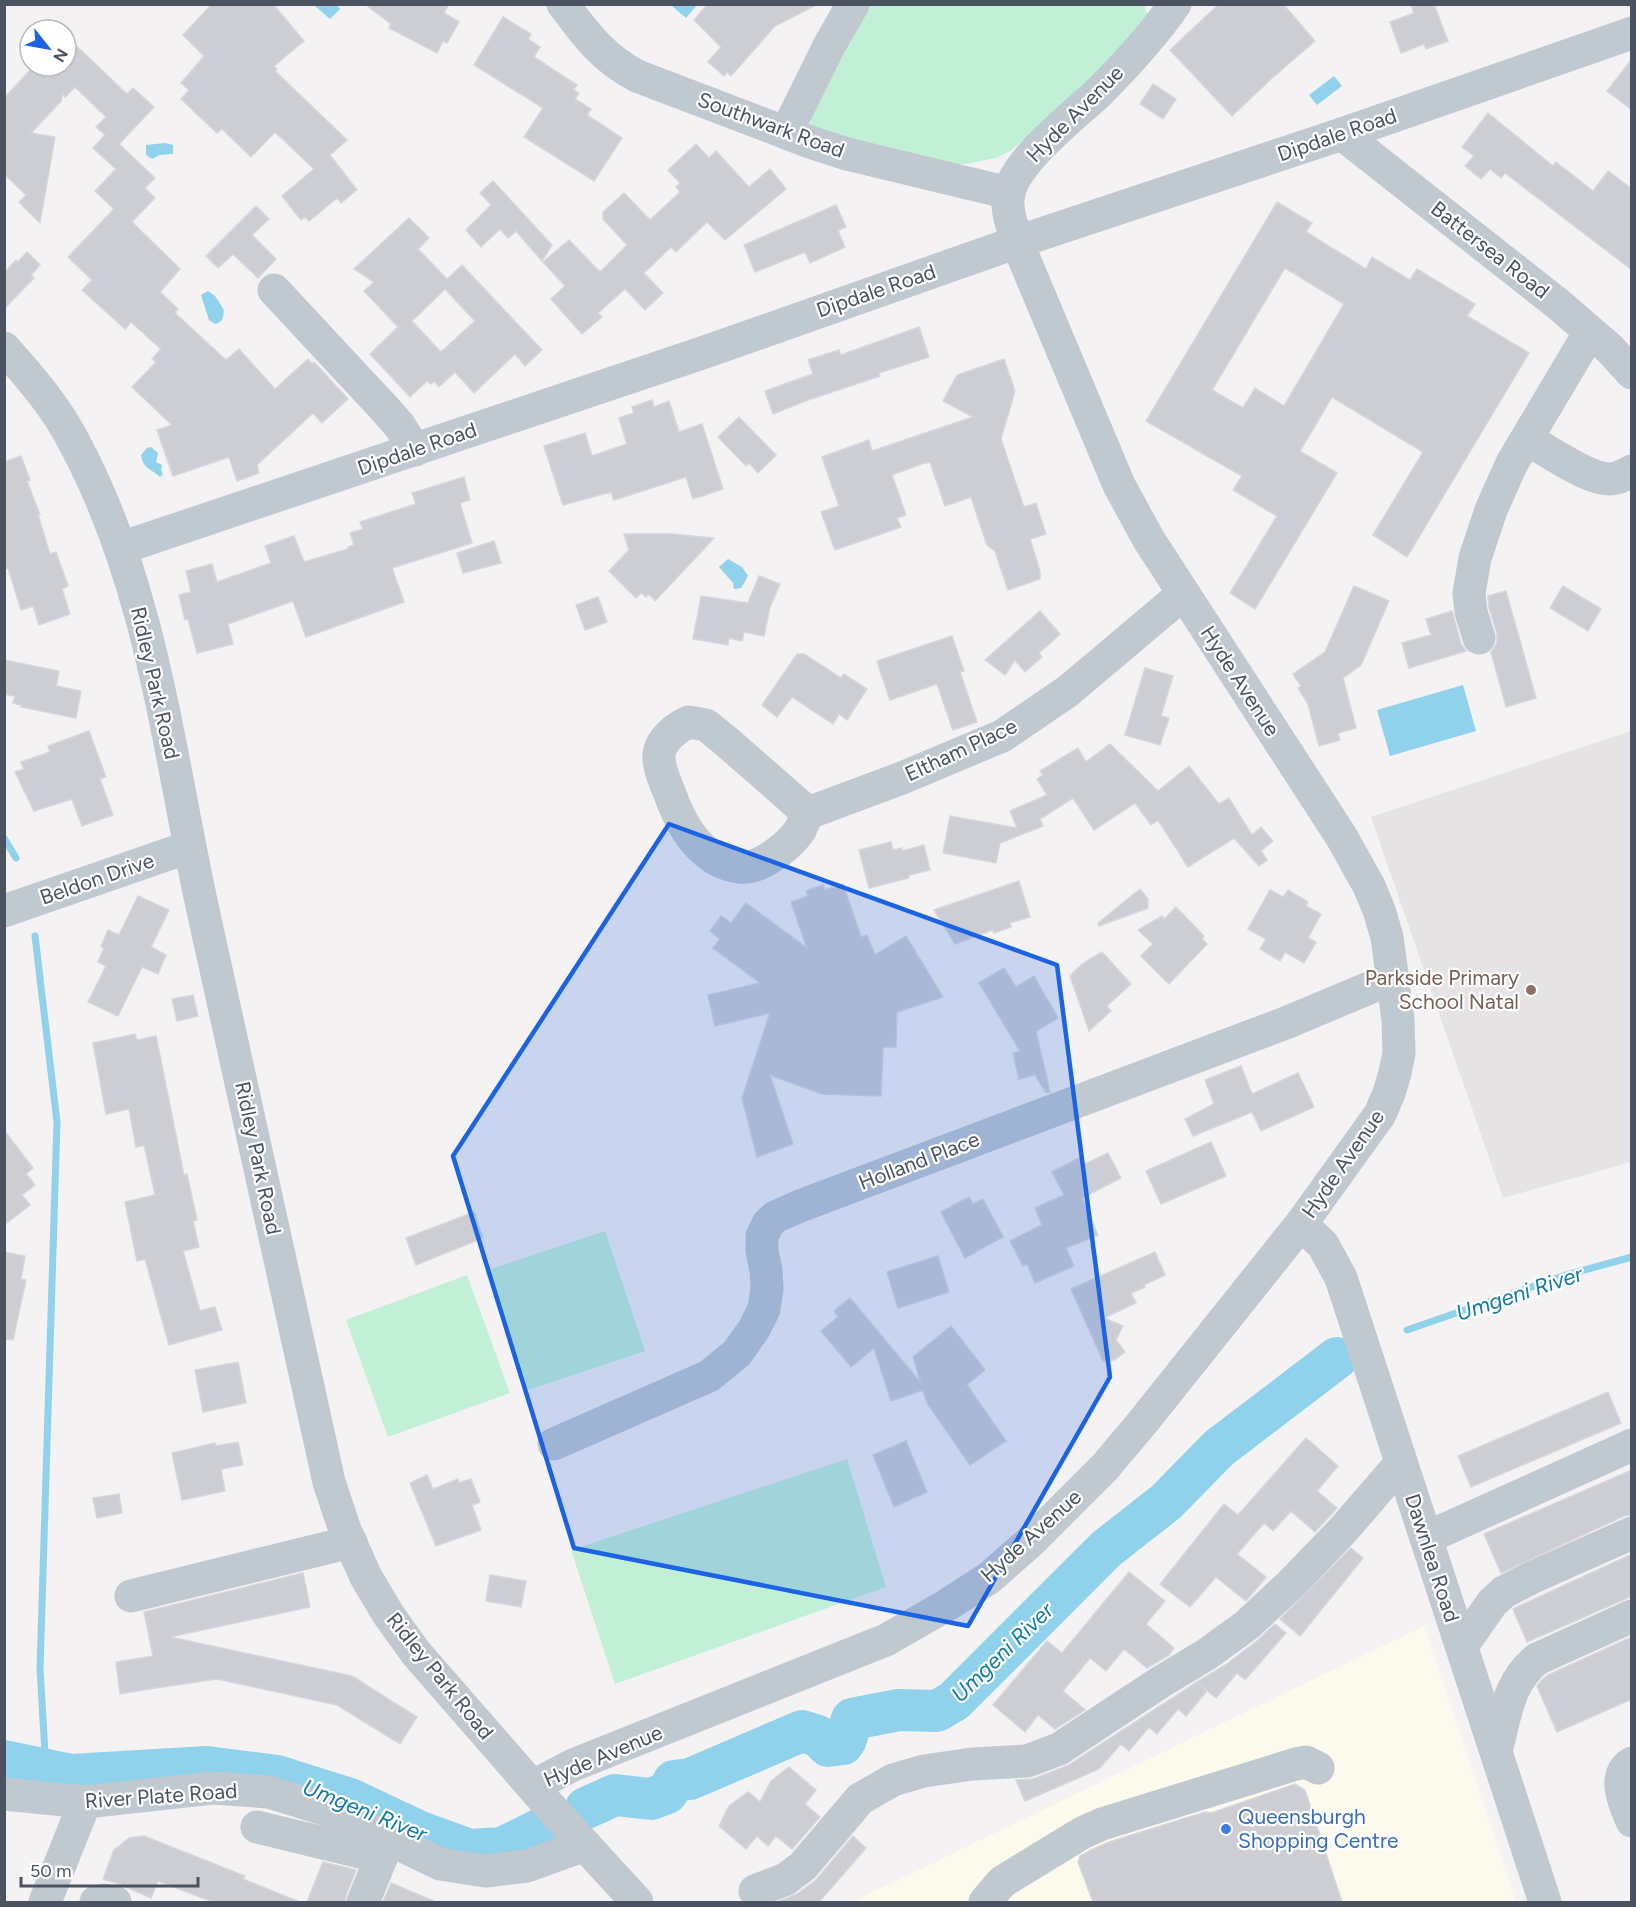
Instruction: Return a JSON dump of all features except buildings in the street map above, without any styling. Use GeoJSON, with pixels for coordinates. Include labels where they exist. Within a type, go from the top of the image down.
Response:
{"type":"FeatureCollection","features":[{"type":"Feature","properties":{"kind":"street","name":"Southwark Road"},"geometry":{"type":"LineString","coordinates":[[563,4],[584,33],[618,65],[637,76],[786,133],[847,153],[1009,193]]}},
{"type":"Feature","properties":{"kind":"street"},"geometry":{"type":"LineString","coordinates":[[786,133],[829,46],[854,4]]}},
{"type":"Feature","properties":{"kind":"street","name":"Hyde Avenue"},"geometry":{"type":"LineString","coordinates":[[533,1786],[573,1765],[886,1640],[989,1578],[1031,1541],[1105,1467],[1142,1423],[1301,1224],[1380,1114],[1389,1093],[1399,1053],[1393,978],[1387,937],[1379,910],[1356,863],[1149,540],[1119,485],[1017,242],[1008,207],[1009,193],[1020,170],[1029,158],[1145,44],[1172,6]]}},
{"type":"Feature","properties":{"kind":"street","name":"Dipdale Road"},"geometry":{"type":"LineString","coordinates":[[121,548],[705,352],[1017,242],[1342,134],[1632,33]]}},
{"type":"Feature","properties":{"kind":"street","name":"Battersea Road"},"geometry":{"type":"LineString","coordinates":[[1342,134],[1590,332],[1609,348],[1632,373]]}},
{"type":"Feature","properties":{"kind":"street"},"geometry":{"type":"LineString","coordinates":[[274,290],[399,425],[415,450]]}},
{"type":"Feature","properties":{"kind":"street"},"geometry":{"type":"LineString","coordinates":[[1479,638],[1468,593],[1475,558],[1491,510],[1512,463],[1590,332]]}},
{"type":"Feature","properties":{"kind":"street","name":"Ridley Park Road"},"geometry":{"type":"LineString","coordinates":[[4,348],[18,383],[50,403],[75,442],[121,548],[142,615],[161,699],[189,847],[329,1482],[351,1542],[366,1577],[388,1614],[416,1653],[637,1902]]}},
{"type":"Feature","properties":{"kind":"street"},"geometry":{"type":"LineString","coordinates":[[1527,439],[1594,476],[1607,479],[1620,478],[1632,471]]}},
{"type":"Feature","properties":{"kind":"street","name":"Eltham Place"},"geometry":{"type":"LineString","coordinates":[[807,813],[902,778],[1002,736],[1068,691],[1183,594]]}},
{"type":"Feature","properties":{"kind":"street"},"geometry":{"type":"LineString","coordinates":[[689,722],[706,725],[807,813],[800,830],[789,843],[770,858],[749,867],[733,866],[716,859],[705,851],[689,833],[674,805],[661,769],[659,752],[678,726],[689,722]]}},
{"type":"Feature","properties":{"kind":"street","name":"Beldon Drive"},"geometry":{"type":"LineString","coordinates":[[4,911],[189,847]]}},
{"type":"Feature","properties":{"kind":"street","name":"Holland Place"},"geometry":{"type":"LineString","coordinates":[[554,1444],[709,1376],[737,1353],[764,1310],[766,1270],[762,1236],[768,1224],[776,1217],[1288,1022],[1393,978]]}},
{"type":"Feature","properties":{"kind":"street","name":"Dawnlea Road"},"geometry":{"type":"LineString","coordinates":[[1301,1224],[1323,1245],[1341,1278],[1545,1902]]}},
{"type":"Feature","properties":{"kind":"street"},"geometry":{"type":"LineString","coordinates":[[1426,1538],[1632,1445]]}},
{"type":"Feature","properties":{"kind":"street"},"geometry":{"type":"LineString","coordinates":[[755,1891],[786,1879],[803,1866],[860,1799],[893,1780],[924,1771],[963,1765],[1027,1761],[1059,1749],[1159,1683],[1208,1654],[1246,1625],[1293,1582],[1343,1530],[1401,1463]]}},
{"type":"Feature","properties":{"kind":"street"},"geometry":{"type":"LineString","coordinates":[[1461,1646],[1492,1603],[1503,1592],[1632,1533]]}},
{"type":"Feature","properties":{"kind":"street"},"geometry":{"type":"LineString","coordinates":[[132,1596],[351,1542]]}},
{"type":"Feature","properties":{"kind":"street"},"geometry":{"type":"LineString","coordinates":[[1496,1750],[1514,1685],[1524,1669],[1537,1659],[1632,1616]]}},
{"type":"Feature","properties":{"kind":"street"},"geometry":{"type":"LineString","coordinates":[[985,1902],[1002,1882],[1058,1846],[1102,1824],[1296,1764],[1306,1762],[1318,1768]]}},
{"type":"Feature","properties":{"kind":"street"},"geometry":{"type":"LineString","coordinates":[[1632,1763],[1627,1766],[1621,1780],[1623,1800],[1632,1821]]}},
{"type":"Feature","properties":{"kind":"street","name":"River Plate Road"},"geometry":{"type":"LineString","coordinates":[[4,1794],[85,1802],[213,1788],[269,1792],[330,1811],[385,1848],[440,1864],[485,1871],[527,1866],[585,1845]]}},
{"type":"Feature","properties":{"kind":"street"},"geometry":{"type":"LineString","coordinates":[[48,1902],[85,1802]]}},
{"type":"Feature","properties":{"kind":"street"},"geometry":{"type":"LineString","coordinates":[[257,1827],[385,1848],[363,1902]]}},
{"type":"Feature","properties":{"kind":"street"},"geometry":{"type":"LineString","coordinates":[[96,1902],[104,1900],[115,1902]]}},
{"type":"Feature","properties":{"kind":"highlighted area"},"geometry":{"type":"Polygon","coordinates":[[[669,824],[1057,965],[1110,1377],[968,1626],[574,1548],[453,1156],[669,824]]]}},
{"type":"Feature","properties":{"kind":"shaded area","name":"Parkside Primary School Natal"},"geometry":{"type":"Polygon","coordinates":[[[1631,731],[1631,1162],[1503,1198],[1371,817],[1631,731]]]}},
{"type":"Feature","properties":{"kind":"shaded area"},"geometry":{"type":"Polygon","coordinates":[[[1424,1626],[1516,1902],[852,1902],[1424,1626]]]}},
{"type":"Feature","properties":{"kind":"green space"},"geometry":{"type":"Polygon","coordinates":[[[1144,4],[1148,17],[1142,27],[1047,121],[1010,151],[996,158],[966,164],[937,164],[811,127],[810,114],[862,5],[1144,4]]]}},
{"type":"Feature","properties":{"kind":"green space"},"geometry":{"type":"Polygon","coordinates":[[[605,1231],[645,1351],[525,1391],[485,1271],[605,1231]]]}},
{"type":"Feature","properties":{"kind":"green space"},"geometry":{"type":"Polygon","coordinates":[[[467,1275],[510,1393],[388,1437],[346,1320],[467,1275]]]}},
{"type":"Feature","properties":{"kind":"green space"},"geometry":{"type":"Polygon","coordinates":[[[847,1459],[886,1587],[615,1684],[571,1550],[847,1459]]]}},
{"type":"Feature","properties":{"kind":"water"},"geometry":{"type":"Polygon","coordinates":[[[674,4],[697,5],[686,18],[672,6],[674,4]]]}},
{"type":"Feature","properties":{"kind":"water"},"geometry":{"type":"Polygon","coordinates":[[[314,5],[337,5],[340,9],[330,19],[314,5]]]}},
{"type":"Feature","properties":{"kind":"water"},"geometry":{"type":"Polygon","coordinates":[[[1334,76],[1342,86],[1317,105],[1309,95],[1334,76]]]}},
{"type":"Feature","properties":{"kind":"water"},"geometry":{"type":"Polygon","coordinates":[[[165,143],[173,145],[173,154],[160,155],[152,159],[146,155],[146,145],[165,143]]]}},
{"type":"Feature","properties":{"kind":"water"},"geometry":{"type":"Polygon","coordinates":[[[208,291],[215,296],[224,310],[222,319],[215,324],[209,320],[201,295],[208,291]]]}},
{"type":"Feature","properties":{"kind":"water"},"geometry":{"type":"Polygon","coordinates":[[[151,447],[158,453],[156,462],[162,465],[163,474],[160,477],[142,460],[141,455],[151,447]]]}},
{"type":"Feature","properties":{"kind":"water"},"geometry":{"type":"Polygon","coordinates":[[[728,559],[742,567],[748,576],[741,588],[734,589],[733,583],[719,567],[728,559]]]}},
{"type":"Feature","properties":{"kind":"water"},"geometry":{"type":"Polygon","coordinates":[[[1463,685],[1476,731],[1390,756],[1377,710],[1463,685]]]}},
{"type":"Feature","properties":{"kind":"waterway"},"geometry":{"type":"LineString","coordinates":[[4,838],[16,858]]}},
{"type":"Feature","properties":{"kind":"waterway"},"geometry":{"type":"LineString","coordinates":[[35,936],[57,1122],[40,1669],[46,1770]]}},
{"type":"Feature","properties":{"kind":"waterway","name":"Umgeni River"},"geometry":{"type":"LineString","coordinates":[[1407,1330],[1566,1275],[1632,1257]]}},
{"type":"Feature","properties":{"kind":"waterway","name":"Umgeni River"},"geometry":{"type":"LineString","coordinates":[[586,1808],[615,1795],[651,1799],[667,1793],[674,1781],[690,1779],[802,1731],[818,1736],[828,1746],[843,1744],[852,1719],[899,1710],[937,1711],[954,1701],[1106,1549],[1166,1502],[1219,1448],[1337,1358]]}},
{"type":"Feature","properties":{"kind":"waterway","name":"Umgeni River"},"geometry":{"type":"LineString","coordinates":[[4,1761],[71,1775],[207,1767],[277,1776],[350,1799],[420,1832],[470,1850],[502,1848],[541,1829]]}},
{"type":"Feature","properties":{"kind":"place","name":"Parkside Primary School Natal"},"geometry":{"type":"Point","coordinates":[1531,990]}},
{"type":"Feature","properties":{"kind":"place","name":"Queensburgh Shopping Centre"},"geometry":{"type":"Point","coordinates":[1226,1829]}}]}
